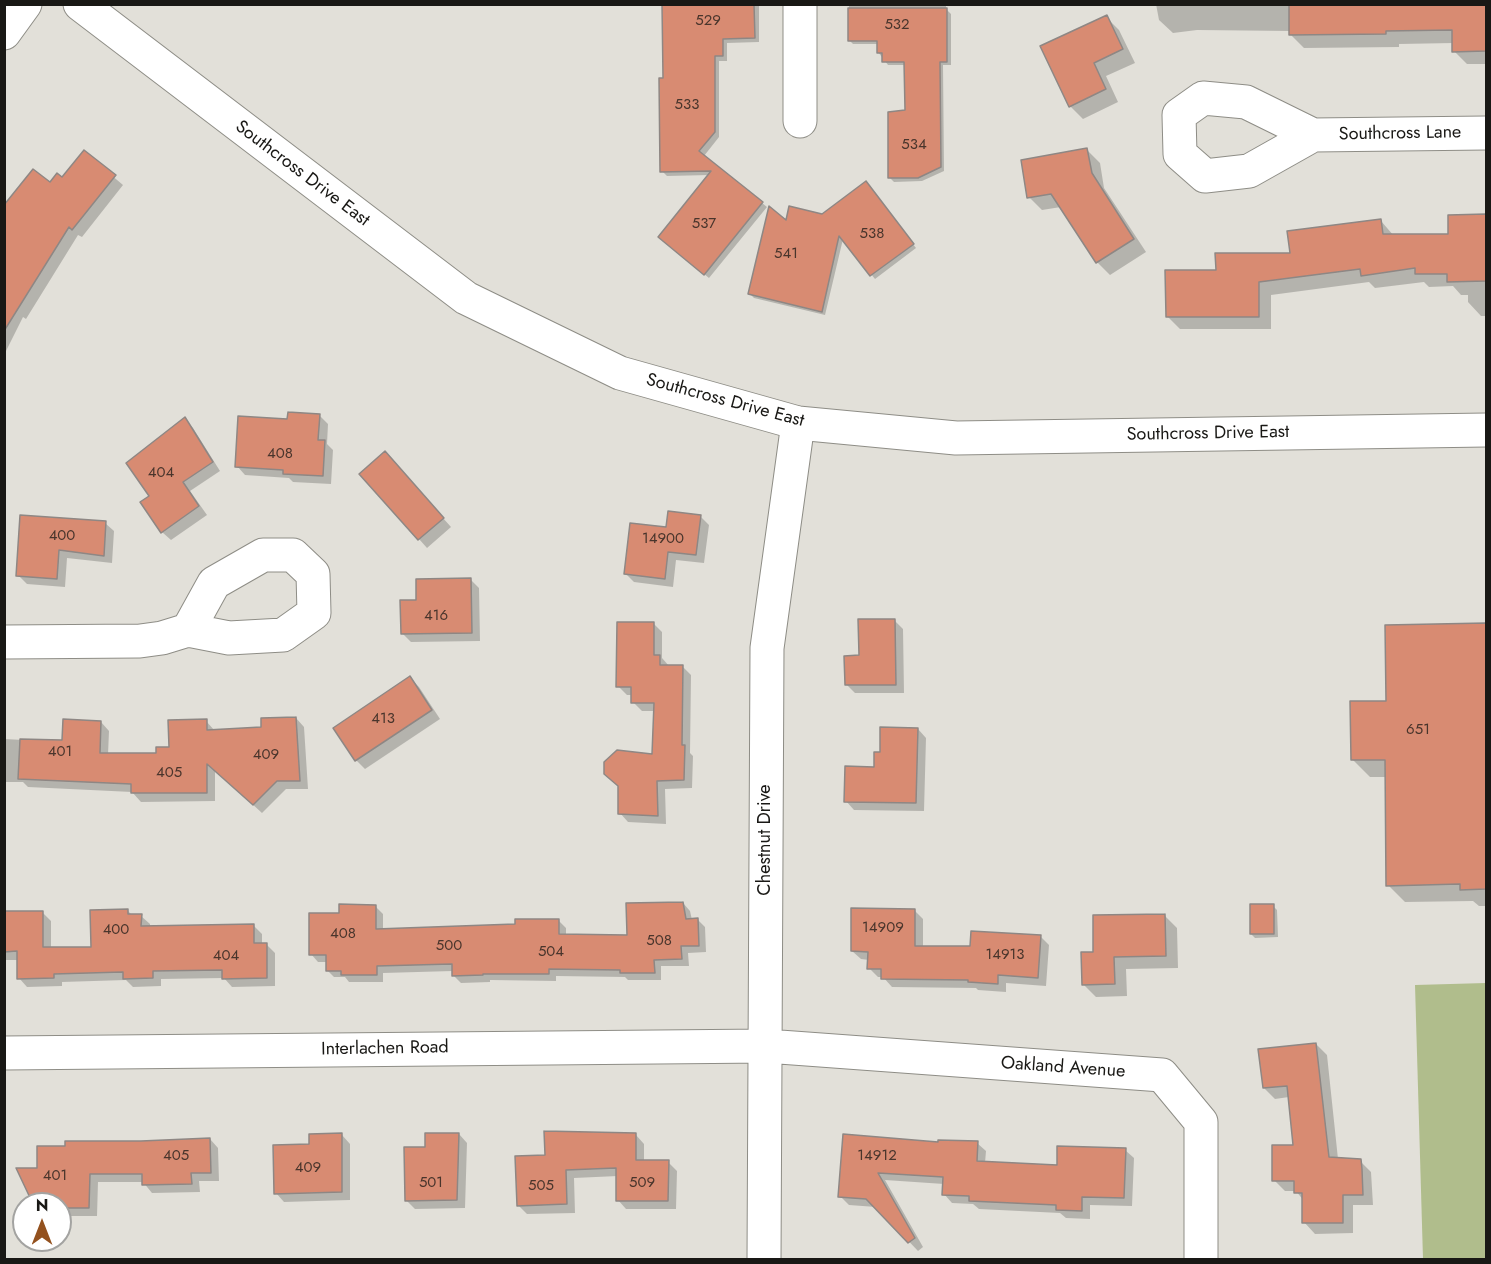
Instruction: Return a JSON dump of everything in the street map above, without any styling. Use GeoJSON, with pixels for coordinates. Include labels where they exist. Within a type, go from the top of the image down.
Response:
{"type":"FeatureCollection","features":[{"type":"Feature","properties":{"kind":"street"},"geometry":{"type":"LineString","coordinates":[[4,33],[25,4]]}},
{"type":"Feature","properties":{"kind":"street","name":"Southcross Drive East"},"geometry":{"type":"LineString","coordinates":[[80,4],[466,298],[620,373],[798,423],[956,438],[1486,430]]}},
{"type":"Feature","properties":{"kind":"street"},"geometry":{"type":"LineString","coordinates":[[800,4],[800,120]]}},
{"type":"Feature","properties":{"kind":"street","name":"Southcross Lane"},"geometry":{"type":"LineString","coordinates":[[1313,135],[1486,133]]}},
{"type":"Feature","properties":{"kind":"street","name":"Chestnut Drive"},"geometry":{"type":"LineString","coordinates":[[764,1260],[767,648],[798,423]]}},
{"type":"Feature","properties":{"kind":"street"},"geometry":{"type":"LineString","coordinates":[[4,642],[140,641],[162,638],[188,630]]}},
{"type":"Feature","properties":{"kind":"street","name":"Interlachen Road"},"geometry":{"type":"LineString","coordinates":[[4,1053],[766,1046]]}},
{"type":"Feature","properties":{"kind":"street","name":"Oakland Avenue"},"geometry":{"type":"LineString","coordinates":[[766,1046],[1161,1075],[1201,1122],[1201,1260]]}},
{"type":"Feature","properties":{"kind":"green space"},"geometry":{"type":"Polygon","coordinates":[[[1486,983],[1486,1259],[1423,1259],[1415,985],[1486,983]]]}},
{"type":"Feature","properties":{"kind":"building"},"geometry":{"type":"Polygon","coordinates":[[[662,4],[754,4],[755,38],[723,39],[723,56],[715,56],[715,132],[699,151],[763,202],[704,275],[658,237],[711,171],[660,172],[659,78],[663,78],[662,4]]]}},
{"type":"Feature","properties":{"kind":"building"},"geometry":{"type":"Polygon","coordinates":[[[1289,4],[1486,4],[1486,51],[1452,52],[1452,30],[1386,31],[1386,34],[1289,35],[1289,4]]]}},
{"type":"Feature","properties":{"kind":"building"},"geometry":{"type":"Polygon","coordinates":[[[848,8],[947,8],[947,62],[940,62],[941,167],[918,178],[888,178],[888,112],[905,110],[904,62],[882,62],[882,53],[877,53],[877,41],[848,41],[848,8]]]}},
{"type":"Feature","properties":{"kind":"building"},"geometry":{"type":"Polygon","coordinates":[[[1107,15],[1123,49],[1094,63],[1106,89],[1069,107],[1040,46],[1107,15]]]}},
{"type":"Feature","properties":{"kind":"building"},"geometry":{"type":"Polygon","coordinates":[[[1087,148],[1092,173],[1134,239],[1096,263],[1051,194],[1027,198],[1021,160],[1087,148]]]}},
{"type":"Feature","properties":{"kind":"building"},"geometry":{"type":"Polygon","coordinates":[[[84,150],[116,175],[72,230],[69,227],[4,331],[4,205],[33,169],[50,182],[57,173],[62,177],[84,150]]]}},
{"type":"Feature","properties":{"kind":"building"},"geometry":{"type":"Polygon","coordinates":[[[866,181],[914,244],[870,276],[839,236],[822,312],[748,294],[769,206],[786,220],[789,206],[822,214],[866,181]]]}},
{"type":"Feature","properties":{"kind":"building"},"geometry":{"type":"Polygon","coordinates":[[[1486,214],[1486,281],[1447,282],[1447,274],[1415,274],[1415,268],[1361,276],[1360,269],[1259,282],[1259,317],[1166,317],[1165,270],[1216,270],[1215,253],[1290,253],[1287,231],[1381,219],[1383,234],[1448,234],[1448,215],[1486,214]]]}},
{"type":"Feature","properties":{"kind":"building"},"geometry":{"type":"Polygon","coordinates":[[[288,412],[320,414],[318,440],[325,440],[323,476],[283,474],[283,470],[235,467],[238,416],[287,419],[288,412]]]}},
{"type":"Feature","properties":{"kind":"building"},"geometry":{"type":"Polygon","coordinates":[[[185,417],[213,462],[183,482],[199,506],[161,533],[140,502],[149,496],[126,463],[185,417]]]}},
{"type":"Feature","properties":{"kind":"building"},"geometry":{"type":"Polygon","coordinates":[[[385,451],[444,518],[418,540],[359,474],[385,451]]]}},
{"type":"Feature","properties":{"kind":"building"},"geometry":{"type":"Polygon","coordinates":[[[668,511],[701,515],[696,555],[668,552],[665,579],[624,574],[630,523],[666,527],[668,511]]]}},
{"type":"Feature","properties":{"kind":"building"},"geometry":{"type":"Polygon","coordinates":[[[20,515],[106,521],[104,556],[59,550],[57,579],[16,576],[20,515]]]}},
{"type":"Feature","properties":{"kind":"building"},"geometry":{"type":"Polygon","coordinates":[[[471,578],[472,633],[401,634],[400,600],[416,600],[416,579],[471,578]]]}},
{"type":"Feature","properties":{"kind":"building"},"geometry":{"type":"Polygon","coordinates":[[[858,619],[895,619],[896,685],[845,685],[844,656],[859,655],[858,619]]]}},
{"type":"Feature","properties":{"kind":"building"},"geometry":{"type":"Polygon","coordinates":[[[617,622],[654,622],[654,655],[660,655],[660,665],[683,665],[684,780],[657,781],[658,816],[618,814],[618,786],[604,774],[604,762],[617,750],[652,754],[654,703],[631,703],[631,687],[616,687],[617,622]]]}},
{"type":"Feature","properties":{"kind":"building"},"geometry":{"type":"Polygon","coordinates":[[[1486,623],[1486,889],[1460,890],[1460,884],[1386,886],[1385,760],[1351,760],[1350,701],[1386,701],[1385,625],[1486,623]]]}},
{"type":"Feature","properties":{"kind":"building"},"geometry":{"type":"Polygon","coordinates":[[[410,676],[432,710],[355,761],[333,728],[410,676]]]}},
{"type":"Feature","properties":{"kind":"building"},"geometry":{"type":"Polygon","coordinates":[[[296,717],[300,781],[277,781],[253,805],[207,764],[207,793],[131,793],[131,784],[18,779],[20,739],[62,740],[63,719],[101,721],[100,753],[156,753],[156,747],[169,747],[168,720],[207,719],[207,730],[261,727],[261,718],[296,717]]]}},
{"type":"Feature","properties":{"kind":"building"},"geometry":{"type":"Polygon","coordinates":[[[880,727],[918,728],[916,803],[844,802],[845,766],[874,767],[874,752],[880,752],[880,727]]]}},
{"type":"Feature","properties":{"kind":"building"},"geometry":{"type":"Polygon","coordinates":[[[683,902],[686,919],[698,918],[699,946],[681,946],[682,959],[654,960],[655,973],[549,969],[549,974],[452,976],[452,964],[377,966],[377,975],[341,975],[341,971],[326,971],[326,955],[309,955],[309,913],[339,913],[339,904],[376,905],[376,929],[515,924],[515,919],[559,919],[559,934],[627,935],[626,903],[683,902]]]}},
{"type":"Feature","properties":{"kind":"building"},"geometry":{"type":"Polygon","coordinates":[[[1250,904],[1274,904],[1274,934],[1250,934],[1250,904]]]}},
{"type":"Feature","properties":{"kind":"building"},"geometry":{"type":"Polygon","coordinates":[[[851,908],[915,909],[915,946],[970,946],[971,931],[1041,935],[1038,978],[998,975],[998,984],[968,982],[968,980],[881,979],[881,969],[867,969],[868,952],[851,951],[851,908]]]}},
{"type":"Feature","properties":{"kind":"building"},"geometry":{"type":"Polygon","coordinates":[[[128,909],[128,914],[142,914],[141,926],[254,924],[254,943],[267,943],[267,978],[222,979],[222,970],[153,971],[153,978],[123,979],[123,972],[54,974],[54,978],[17,979],[17,951],[4,952],[4,911],[43,911],[43,947],[91,947],[90,910],[128,909]]]}},
{"type":"Feature","properties":{"kind":"building"},"geometry":{"type":"Polygon","coordinates":[[[1165,914],[1166,956],[1114,957],[1115,984],[1082,985],[1081,952],[1093,952],[1093,915],[1165,914]]]}},
{"type":"Feature","properties":{"kind":"building"},"geometry":{"type":"Polygon","coordinates":[[[1316,1043],[1329,1157],[1361,1159],[1363,1195],[1343,1195],[1343,1223],[1302,1223],[1302,1193],[1294,1193],[1294,1181],[1272,1181],[1272,1145],[1293,1145],[1287,1086],[1263,1088],[1258,1049],[1316,1043]]]}},
{"type":"Feature","properties":{"kind":"building"},"geometry":{"type":"Polygon","coordinates":[[[544,1131],[636,1133],[636,1160],[669,1160],[668,1201],[616,1201],[616,1168],[566,1170],[567,1204],[517,1206],[515,1156],[545,1155],[544,1131]]]}},
{"type":"Feature","properties":{"kind":"building"},"geometry":{"type":"Polygon","coordinates":[[[342,1133],[342,1192],[274,1194],[273,1145],[309,1144],[309,1134],[342,1133]]]}},
{"type":"Feature","properties":{"kind":"building"},"geometry":{"type":"Polygon","coordinates":[[[425,1133],[459,1133],[457,1200],[405,1201],[404,1147],[425,1147],[425,1133]]]}},
{"type":"Feature","properties":{"kind":"building"},"geometry":{"type":"Polygon","coordinates":[[[843,1134],[938,1142],[938,1140],[978,1141],[977,1161],[1057,1165],[1057,1146],[1126,1148],[1124,1198],[1082,1197],[1082,1211],[1056,1210],[1056,1205],[969,1201],[969,1196],[942,1195],[943,1177],[878,1173],[915,1238],[908,1243],[866,1199],[838,1197],[843,1134]]]}},
{"type":"Feature","properties":{"kind":"building"},"geometry":{"type":"Polygon","coordinates":[[[210,1138],[211,1173],[191,1173],[192,1184],[142,1185],[142,1174],[90,1174],[89,1208],[72,1208],[72,1192],[27,1192],[16,1168],[37,1168],[37,1146],[65,1146],[65,1141],[210,1138]]]}}]}
